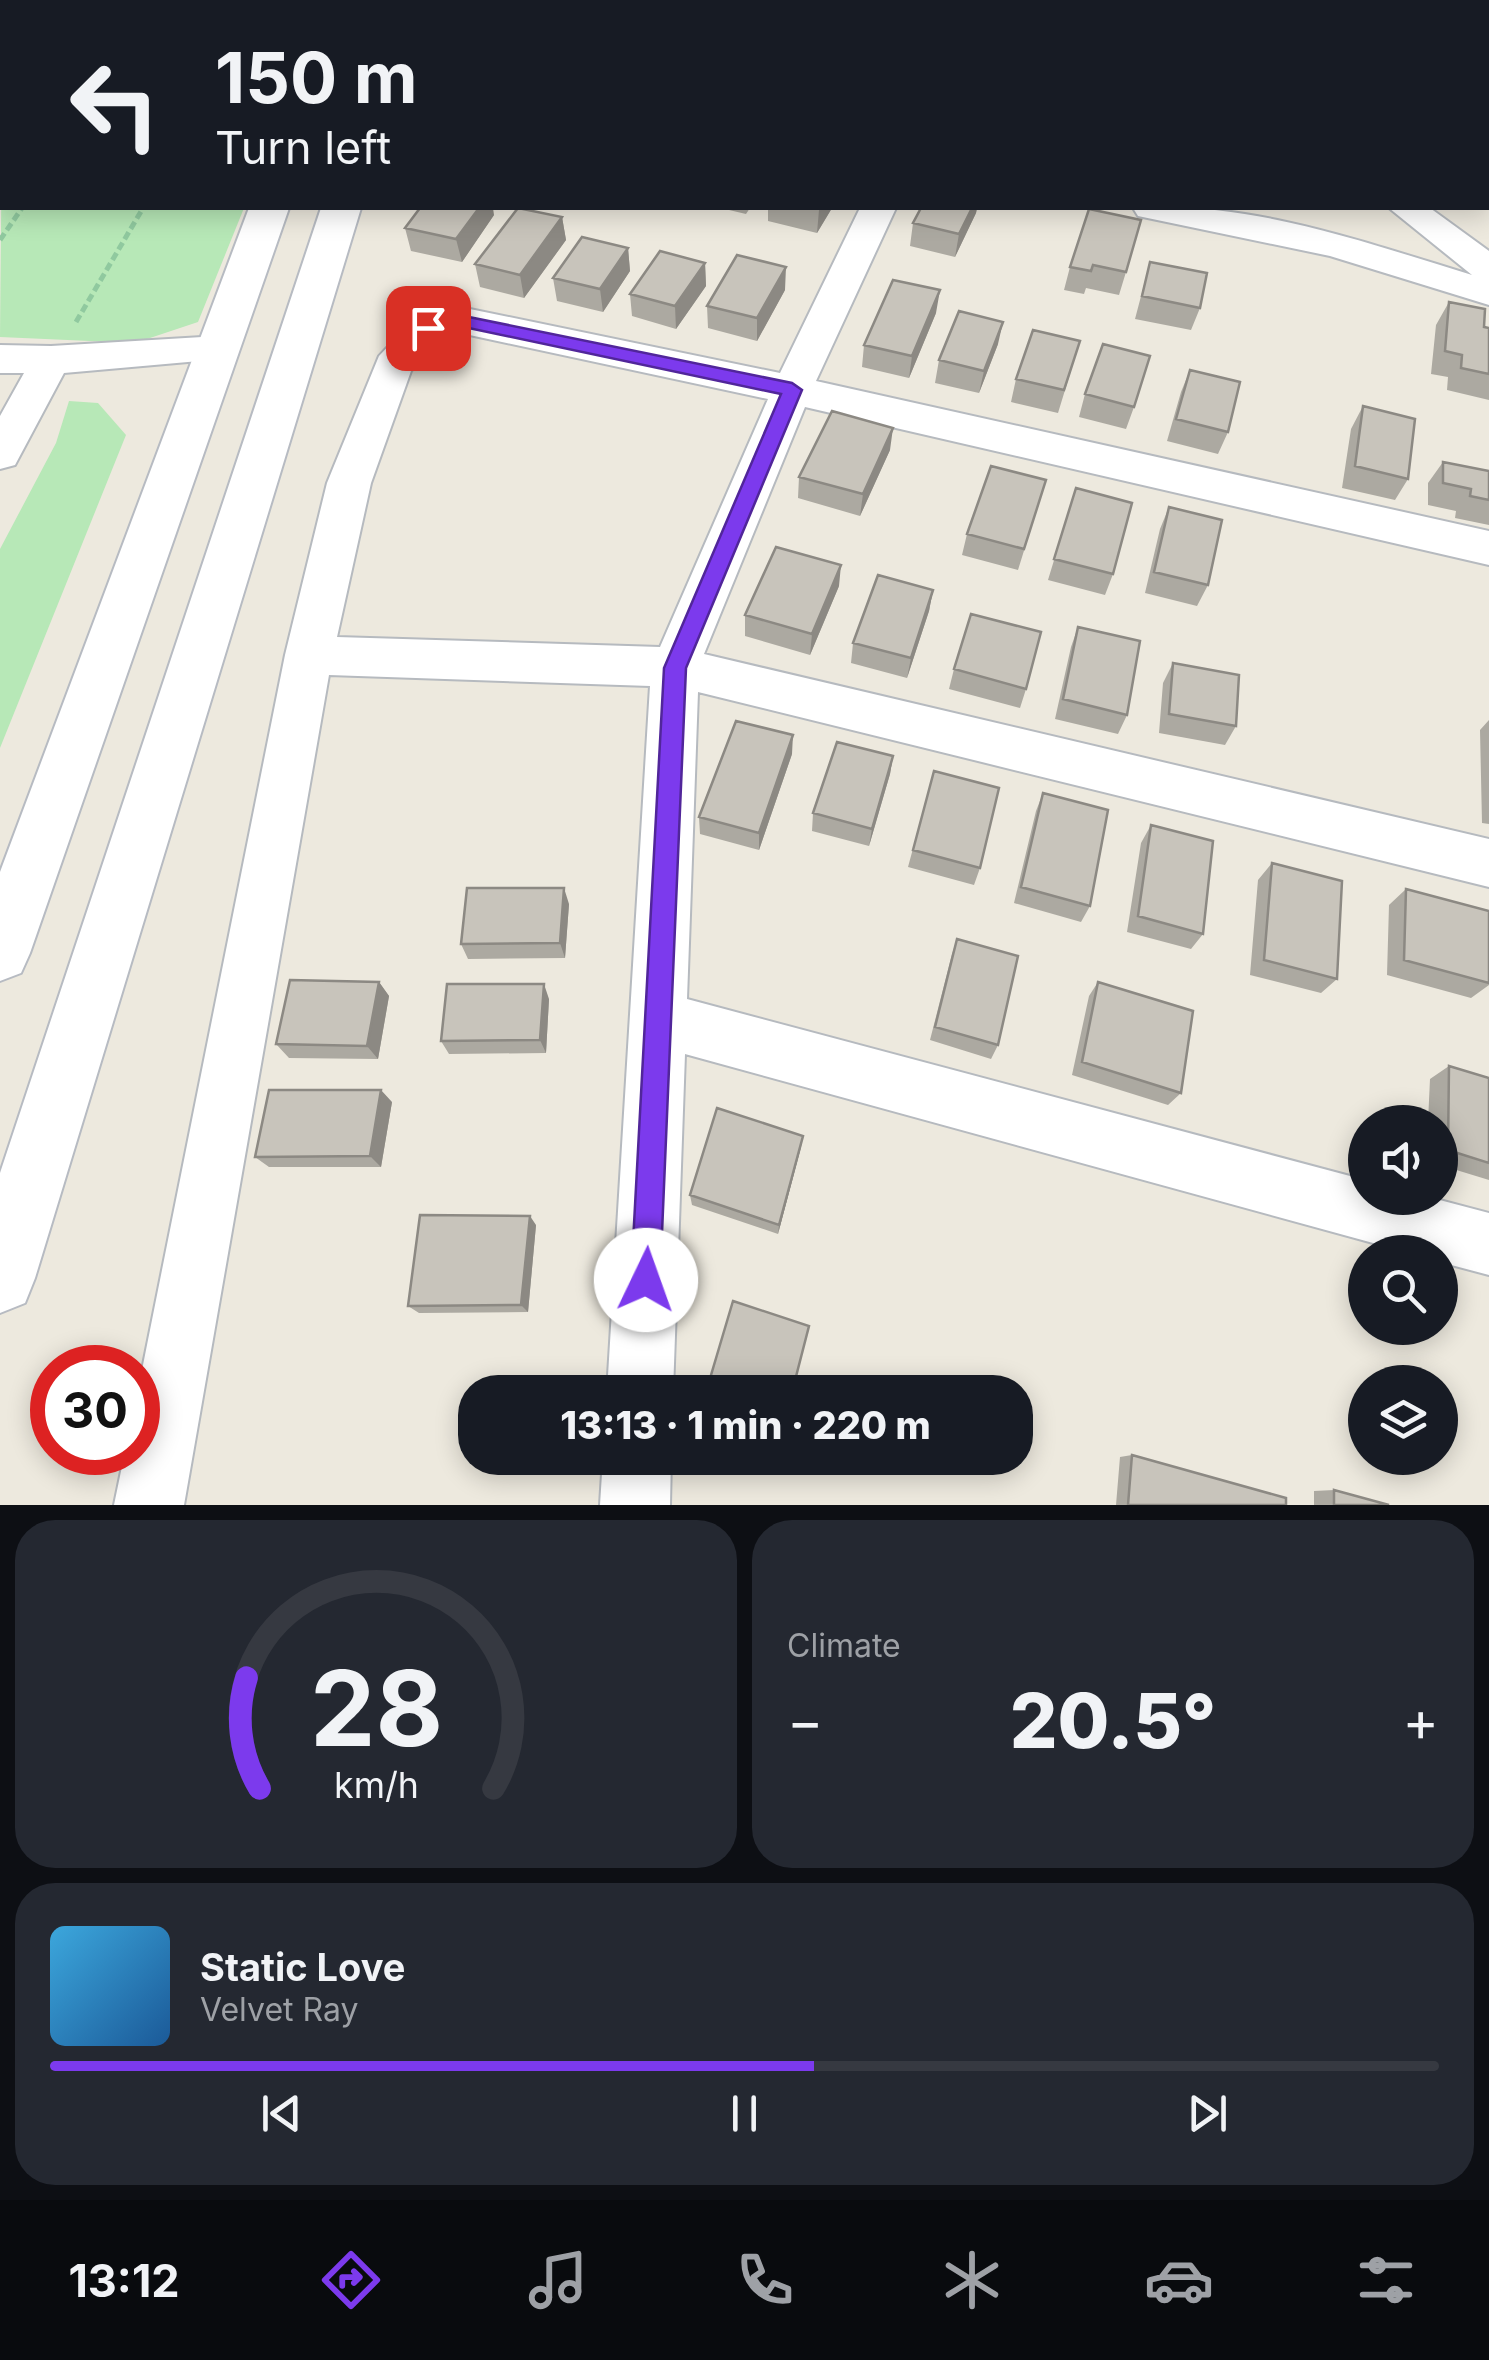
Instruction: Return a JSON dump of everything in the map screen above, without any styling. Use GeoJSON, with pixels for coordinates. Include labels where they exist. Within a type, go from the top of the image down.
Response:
{"type":"FeatureCollection","features":[{"type":"Feature","properties":{"kind":"street"},"geometry":{"type":"LineString","coordinates":[[0,953],[267,210]]}},
{"type":"Feature","properties":{"kind":"street"},"geometry":{"type":"LineString","coordinates":[[0,1278],[341,210]]}},
{"type":"Feature","properties":{"kind":"street"},"geometry":{"type":"LineString","coordinates":[[641,1375],[675,668],[792,390],[877,210]]}},
{"type":"Feature","properties":{"kind":"street"},"geometry":{"type":"LineString","coordinates":[[1161,210],[1336,246],[1489,294]]}},
{"type":"Feature","properties":{"kind":"street"},"geometry":{"type":"LineString","coordinates":[[1410,210],[1489,269]]}},
{"type":"Feature","properties":{"kind":"street"},"geometry":{"type":"LineString","coordinates":[[149,1505],[309,655],[356,467],[393,366],[428,328],[464,322],[792,390],[1489,548]]}},
{"type":"Feature","properties":{"kind":"street"},"geometry":{"type":"LineString","coordinates":[[0,359],[50,360],[219,349]]}},
{"type":"Feature","properties":{"kind":"street"},"geometry":{"type":"LineString","coordinates":[[0,454],[50,360]]}},
{"type":"Feature","properties":{"kind":"street"},"geometry":{"type":"LineString","coordinates":[[309,655],[675,668],[1489,863]]}},
{"type":"Feature","properties":{"kind":"street"},"geometry":{"type":"LineString","coordinates":[[658,1019],[1489,1244]]}},
{"type":"Feature","properties":{"kind":"street"},"geometry":{"type":"LineString","coordinates":[[635,1505],[636,1475]]}},
{"type":"Feature","properties":{"kind":"path"},"geometry":{"type":"LineString","coordinates":[[0,240],[21,210]]}},
{"type":"Feature","properties":{"kind":"path"},"geometry":{"type":"LineString","coordinates":[[50,360],[142,210]]}},
{"type":"Feature","properties":{"kind":"green space"},"geometry":{"type":"Polygon","coordinates":[[[1,210],[243,210],[198,322],[135,343],[0,337],[1,210]]]}},
{"type":"Feature","properties":{"kind":"green space"},"geometry":{"type":"Polygon","coordinates":[[[69,401],[98,403],[126,435],[0,748],[0,549],[56,443],[69,401]]]}},
{"type":"Feature","properties":{"kind":"building"},"geometry":{"type":"Polygon","coordinates":[[[418,210],[478,210],[456,239],[405,228],[418,210]]]}},
{"type":"Feature","properties":{"kind":"building"},"geometry":{"type":"Polygon","coordinates":[[[516,210],[562,217],[520,275],[475,264],[516,210]]]}},
{"type":"Feature","properties":{"kind":"building"},"geometry":{"type":"Polygon","coordinates":[[[920,210],[971,210],[959,234],[913,223],[920,210]]]}},
{"type":"Feature","properties":{"kind":"building"},"geometry":{"type":"Polygon","coordinates":[[[1089,210],[1141,220],[1126,272],[1093,265],[1091,271],[1070,267],[1089,210]]]}},
{"type":"Feature","properties":{"kind":"building"},"geometry":{"type":"Polygon","coordinates":[[[582,237],[628,248],[600,289],[553,278],[582,237]]]}},
{"type":"Feature","properties":{"kind":"building"},"geometry":{"type":"Polygon","coordinates":[[[660,251],[705,263],[675,306],[630,294],[660,251]]]}},
{"type":"Feature","properties":{"kind":"building"},"geometry":{"type":"Polygon","coordinates":[[[737,255],[786,267],[757,318],[707,306],[737,255]]]}},
{"type":"Feature","properties":{"kind":"building"},"geometry":{"type":"Polygon","coordinates":[[[1150,262],[1207,273],[1200,308],[1142,296],[1150,262]]]}},
{"type":"Feature","properties":{"kind":"building"},"geometry":{"type":"Polygon","coordinates":[[[893,280],[940,290],[912,356],[864,345],[893,280]]]}},
{"type":"Feature","properties":{"kind":"building"},"geometry":{"type":"Polygon","coordinates":[[[1449,302],[1485,309],[1489,374],[1461,368],[1462,355],[1445,351],[1449,302]]]}},
{"type":"Feature","properties":{"kind":"building"},"geometry":{"type":"Polygon","coordinates":[[[959,311],[1003,322],[984,371],[939,360],[959,311]]]}},
{"type":"Feature","properties":{"kind":"building"},"geometry":{"type":"Polygon","coordinates":[[[1033,330],[1080,341],[1064,390],[1016,379],[1033,330]]]}},
{"type":"Feature","properties":{"kind":"building"},"geometry":{"type":"Polygon","coordinates":[[[1103,344],[1150,356],[1134,407],[1085,394],[1103,344]]]}},
{"type":"Feature","properties":{"kind":"building"},"geometry":{"type":"Polygon","coordinates":[[[1190,370],[1240,382],[1228,432],[1176,419],[1190,370]]]}},
{"type":"Feature","properties":{"kind":"building"},"geometry":{"type":"Polygon","coordinates":[[[1363,406],[1415,419],[1408,479],[1355,466],[1363,406]]]}},
{"type":"Feature","properties":{"kind":"building"},"geometry":{"type":"Polygon","coordinates":[[[832,411],[893,428],[863,494],[799,477],[832,411]]]}},
{"type":"Feature","properties":{"kind":"building"},"geometry":{"type":"Polygon","coordinates":[[[1443,462],[1489,471],[1489,500],[1470,496],[1471,489],[1443,483],[1443,462]]]}},
{"type":"Feature","properties":{"kind":"building"},"geometry":{"type":"Polygon","coordinates":[[[991,466],[1046,480],[1024,549],[967,534],[991,466]]]}},
{"type":"Feature","properties":{"kind":"building"},"geometry":{"type":"Polygon","coordinates":[[[1076,488],[1132,503],[1113,574],[1054,559],[1076,488]]]}},
{"type":"Feature","properties":{"kind":"building"},"geometry":{"type":"Polygon","coordinates":[[[1169,507],[1222,520],[1208,585],[1154,572],[1169,507]]]}},
{"type":"Feature","properties":{"kind":"building"},"geometry":{"type":"Polygon","coordinates":[[[776,547],[841,565],[812,634],[745,615],[776,547]]]}},
{"type":"Feature","properties":{"kind":"building"},"geometry":{"type":"Polygon","coordinates":[[[878,575],[933,590],[911,658],[853,643],[878,575]]]}},
{"type":"Feature","properties":{"kind":"building"},"geometry":{"type":"Polygon","coordinates":[[[971,614],[1041,632],[1026,689],[954,669],[971,614]]]}},
{"type":"Feature","properties":{"kind":"building"},"geometry":{"type":"Polygon","coordinates":[[[1078,627],[1140,641],[1127,715],[1063,699],[1078,627]]]}},
{"type":"Feature","properties":{"kind":"building"},"geometry":{"type":"Polygon","coordinates":[[[1173,663],[1239,675],[1236,726],[1169,714],[1173,663]]]}},
{"type":"Feature","properties":{"kind":"building"},"geometry":{"type":"Polygon","coordinates":[[[736,721],[793,735],[759,833],[699,817],[736,721]]]}},
{"type":"Feature","properties":{"kind":"building"},"geometry":{"type":"Polygon","coordinates":[[[837,742],[893,756],[872,829],[813,813],[837,742]]]}},
{"type":"Feature","properties":{"kind":"building"},"geometry":{"type":"Polygon","coordinates":[[[934,771],[999,788],[980,868],[913,850],[934,771]]]}},
{"type":"Feature","properties":{"kind":"building"},"geometry":{"type":"Polygon","coordinates":[[[1043,793],[1108,810],[1090,906],[1021,887],[1043,793]]]}},
{"type":"Feature","properties":{"kind":"building"},"geometry":{"type":"Polygon","coordinates":[[[1151,825],[1213,841],[1203,934],[1138,916],[1151,825]]]}},
{"type":"Feature","properties":{"kind":"building"},"geometry":{"type":"Polygon","coordinates":[[[1272,863],[1342,881],[1337,979],[1264,960],[1272,863]]]}},
{"type":"Feature","properties":{"kind":"building"},"geometry":{"type":"Polygon","coordinates":[[[467,888],[564,888],[560,943],[461,944],[467,888]]]}},
{"type":"Feature","properties":{"kind":"building"},"geometry":{"type":"Polygon","coordinates":[[[1406,889],[1489,911],[1489,983],[1404,960],[1406,889]]]}},
{"type":"Feature","properties":{"kind":"building"},"geometry":{"type":"Polygon","coordinates":[[[957,939],[1018,956],[998,1045],[935,1027],[957,939]]]}},
{"type":"Feature","properties":{"kind":"building"},"geometry":{"type":"Polygon","coordinates":[[[290,980],[379,982],[367,1046],[276,1044],[290,980]]]}},
{"type":"Feature","properties":{"kind":"building"},"geometry":{"type":"Polygon","coordinates":[[[1098,982],[1193,1011],[1181,1093],[1082,1062],[1098,982]]]}},
{"type":"Feature","properties":{"kind":"building"},"geometry":{"type":"Polygon","coordinates":[[[447,984],[544,984],[540,1040],[441,1041],[447,984]]]}},
{"type":"Feature","properties":{"kind":"building"},"geometry":{"type":"Polygon","coordinates":[[[1449,1066],[1489,1078],[1489,1163],[1458,1153],[1458,1105],[1449,1105],[1449,1066]]]}},
{"type":"Feature","properties":{"kind":"building"},"geometry":{"type":"Polygon","coordinates":[[[269,1090],[381,1090],[370,1156],[255,1157],[269,1090]]]}},
{"type":"Feature","properties":{"kind":"building"},"geometry":{"type":"Polygon","coordinates":[[[717,1108],[803,1136],[779,1225],[690,1195],[717,1108]]]}},
{"type":"Feature","properties":{"kind":"building"},"geometry":{"type":"Polygon","coordinates":[[[420,1215],[530,1216],[521,1305],[408,1306],[420,1215]]]}},
{"type":"Feature","properties":{"kind":"building"},"geometry":{"type":"Polygon","coordinates":[[[733,1301],[809,1326],[796,1375],[711,1375],[733,1301]]]}},
{"type":"Feature","properties":{"kind":"building"},"geometry":{"type":"Polygon","coordinates":[[[1132,1455],[1286,1498],[1286,1505],[1128,1505],[1132,1455]]]}},
{"type":"Feature","properties":{"kind":"building"},"geometry":{"type":"Polygon","coordinates":[[[1334,1490],[1389,1505],[1334,1505],[1334,1490]]]}},
{"type":"Feature","properties":{"kind":"route"},"geometry":{"type":"LineString","coordinates":[[428,328],[464,322],[792,390],[675,668],[646,1280]]}}]}
